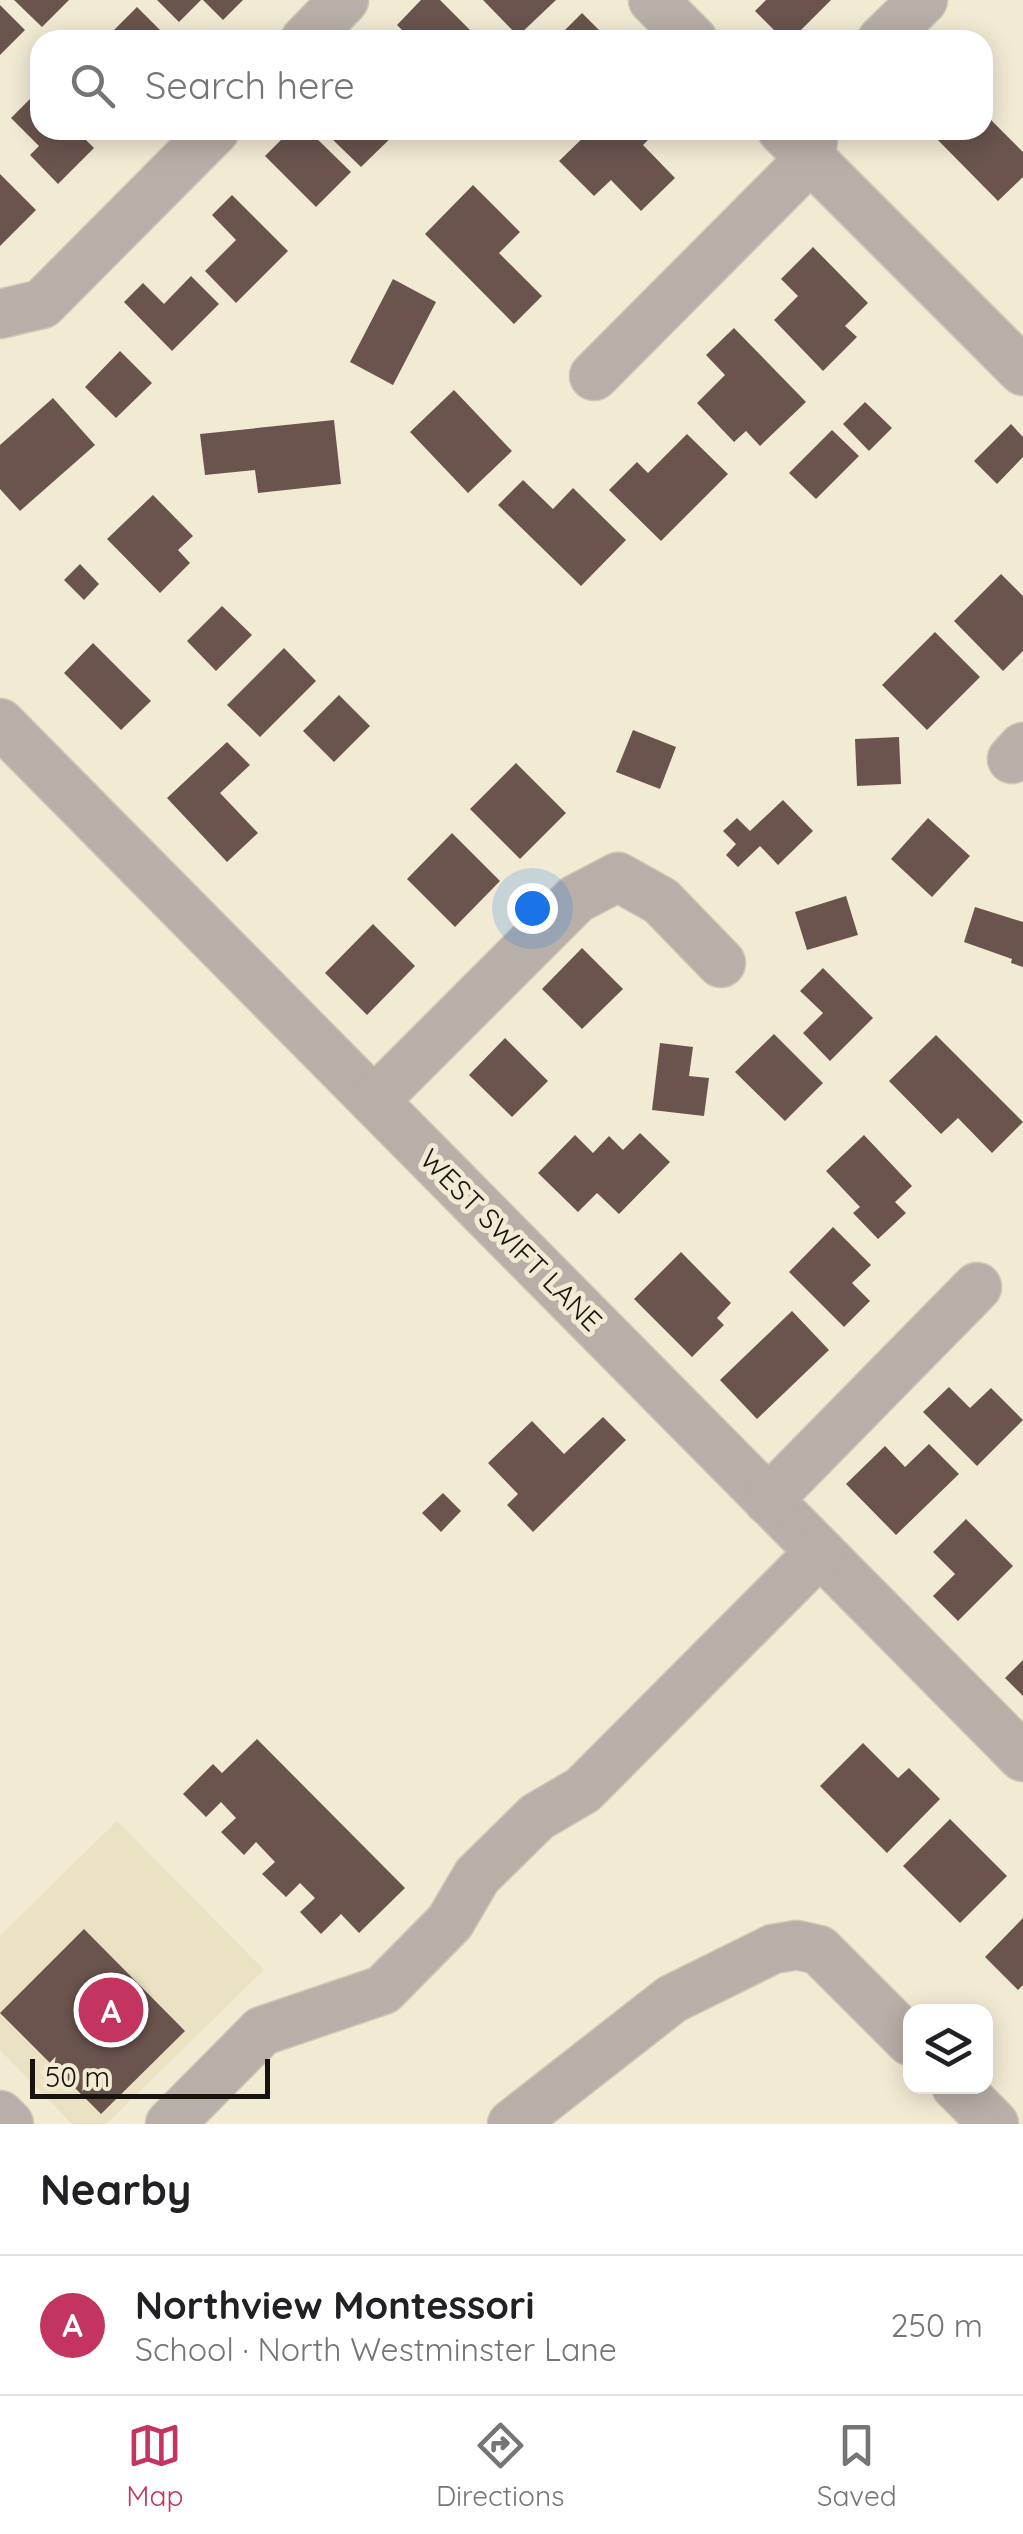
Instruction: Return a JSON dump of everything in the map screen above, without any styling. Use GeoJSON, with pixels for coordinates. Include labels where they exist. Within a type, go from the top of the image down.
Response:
{"type":"FeatureCollection","features":[{"type":"Feature","properties":{"kind":"street"},"geometry":{"type":"LineString","coordinates":[[314,30],[344,0]]}},
{"type":"Feature","properties":{"kind":"street"},"geometry":{"type":"LineString","coordinates":[[653,0],[682,30]]}},
{"type":"Feature","properties":{"kind":"street"},"geometry":{"type":"LineString","coordinates":[[892,30],[923,0]]}},
{"type":"Feature","properties":{"kind":"street"},"geometry":{"type":"LineString","coordinates":[[0,314],[42,304],[205,140]]}},
{"type":"Feature","properties":{"kind":"street"},"geometry":{"type":"LineString","coordinates":[[594,376],[801,140]]}},
{"type":"Feature","properties":{"kind":"street"},"geometry":{"type":"LineString","coordinates":[[803,140],[1023,371]]}},
{"type":"Feature","properties":{"kind":"street","name":"WEST SWIFT LANE"},"geometry":{"type":"LineString","coordinates":[[0,723],[1023,1758]]}},
{"type":"Feature","properties":{"kind":"street"},"geometry":{"type":"LineString","coordinates":[[374,1101],[576,900],[618,877],[662,901],[721,962]]}},
{"type":"Feature","properties":{"kind":"street"},"geometry":{"type":"LineString","coordinates":[[768,1500],[978,1288]]}},
{"type":"Feature","properties":{"kind":"street"},"geometry":{"type":"LineString","coordinates":[[170,2124],[262,2031],[383,1990],[450,1922],[477,1876],[536,1817],[582,1790],[820,1552]]}},
{"type":"Feature","properties":{"kind":"street"},"geometry":{"type":"LineString","coordinates":[[512,2124],[672,1999],[773,1949],[797,1945],[819,1950],[903,2034]]}},
{"type":"Feature","properties":{"kind":"street"},"geometry":{"type":"LineString","coordinates":[[964,2094],[994,2124]]}},
{"type":"Feature","properties":{"kind":"street"},"geometry":{"type":"LineString","coordinates":[[0,2116],[9,2124]]}},
{"type":"Feature","properties":{"kind":"shaded area"},"geometry":{"type":"Polygon","coordinates":[[[117,1821],[264,1970],[106,2124],[72,2124],[0,2050],[0,1936],[117,1821]]]}},
{"type":"Feature","properties":{"kind":"building"},"geometry":{"type":"Polygon","coordinates":[[[14,0],[69,0],[42,27],[14,0]]]}},
{"type":"Feature","properties":{"kind":"building"},"geometry":{"type":"Polygon","coordinates":[[[157,0],[201,0],[179,22],[157,0]]]}},
{"type":"Feature","properties":{"kind":"building"},"geometry":{"type":"Polygon","coordinates":[[[203,0],[243,0],[223,20],[203,0]]]}},
{"type":"Feature","properties":{"kind":"building"},"geometry":{"type":"Polygon","coordinates":[[[421,0],[440,0],[470,30],[402,30],[397,25],[421,0]]]}},
{"type":"Feature","properties":{"kind":"building"},"geometry":{"type":"Polygon","coordinates":[[[483,0],[556,0],[524,30],[512,30],[483,0]]]}},
{"type":"Feature","properties":{"kind":"building"},"geometry":{"type":"Polygon","coordinates":[[[766,0],[831,0],[801,30],[774,30],[755,11],[766,0]]]}},
{"type":"Feature","properties":{"kind":"building"},"geometry":{"type":"Polygon","coordinates":[[[0,5],[25,30],[0,55],[0,5]]]}},
{"type":"Feature","properties":{"kind":"building"},"geometry":{"type":"Polygon","coordinates":[[[137,7],[160,30],[114,30],[137,7]]]}},
{"type":"Feature","properties":{"kind":"building"},"geometry":{"type":"Polygon","coordinates":[[[582,13],[599,30],[565,30],[582,13]]]}},
{"type":"Feature","properties":{"kind":"building"},"geometry":{"type":"Polygon","coordinates":[[[30,99],[30,137],[11,118],[30,99]]]}},
{"type":"Feature","properties":{"kind":"building"},"geometry":{"type":"Polygon","coordinates":[[[993,122],[1023,152],[1023,177],[998,201],[938,140],[993,140],[993,122]]]}},
{"type":"Feature","properties":{"kind":"building"},"geometry":{"type":"Polygon","coordinates":[[[33,140],[86,140],[94,148],[58,184],[30,155],[39,146],[33,140]]]}},
{"type":"Feature","properties":{"kind":"building"},"geometry":{"type":"Polygon","coordinates":[[[281,140],[318,140],[351,172],[316,207],[265,156],[281,140]]]}},
{"type":"Feature","properties":{"kind":"building"},"geometry":{"type":"Polygon","coordinates":[[[333,140],[389,140],[361,167],[333,140]]]}},
{"type":"Feature","properties":{"kind":"building"},"geometry":{"type":"Polygon","coordinates":[[[581,140],[648,140],[643,145],[675,178],[641,211],[611,180],[594,196],[559,161],[581,140]]]}},
{"type":"Feature","properties":{"kind":"building"},"geometry":{"type":"Polygon","coordinates":[[[0,174],[36,210],[0,246],[0,174]]]}},
{"type":"Feature","properties":{"kind":"building"},"geometry":{"type":"Polygon","coordinates":[[[473,185],[520,232],[499,253],[542,296],[514,324],[425,234],[473,185]]]}},
{"type":"Feature","properties":{"kind":"building"},"geometry":{"type":"Polygon","coordinates":[[[232,195],[288,251],[236,303],[205,271],[236,240],[212,215],[232,195]]]}},
{"type":"Feature","properties":{"kind":"building"},"geometry":{"type":"Polygon","coordinates":[[[813,247],[868,303],[845,326],[857,337],[823,371],[774,320],[798,296],[781,279],[813,247]]]}},
{"type":"Feature","properties":{"kind":"building"},"geometry":{"type":"Polygon","coordinates":[[[191,276],[219,304],[172,351],[124,302],[143,283],[164,304],[191,276]]]}},
{"type":"Feature","properties":{"kind":"building"},"geometry":{"type":"Polygon","coordinates":[[[393,279],[436,302],[393,385],[350,362],[393,279]]]}},
{"type":"Feature","properties":{"kind":"building"},"geometry":{"type":"Polygon","coordinates":[[[734,328],[806,402],[760,446],[746,431],[734,442],[697,403],[725,375],[706,355],[734,328]]]}},
{"type":"Feature","properties":{"kind":"building"},"geometry":{"type":"Polygon","coordinates":[[[120,351],[152,383],[116,418],[85,387],[120,351]]]}},
{"type":"Feature","properties":{"kind":"building"},"geometry":{"type":"Polygon","coordinates":[[[454,390],[512,451],[468,493],[410,432],[454,390]]]}},
{"type":"Feature","properties":{"kind":"building"},"geometry":{"type":"Polygon","coordinates":[[[53,398],[95,445],[20,511],[0,489],[0,445],[53,398]]]}},
{"type":"Feature","properties":{"kind":"building"},"geometry":{"type":"Polygon","coordinates":[[[865,402],[892,428],[869,451],[843,424],[865,402]]]}},
{"type":"Feature","properties":{"kind":"building"},"geometry":{"type":"Polygon","coordinates":[[[334,420],[341,484],[258,493],[255,470],[205,475],[200,434],[334,420]]]}},
{"type":"Feature","properties":{"kind":"building"},"geometry":{"type":"Polygon","coordinates":[[[1011,424],[1023,437],[1023,457],[997,484],[974,461],[1011,424]]]}},
{"type":"Feature","properties":{"kind":"building"},"geometry":{"type":"Polygon","coordinates":[[[832,430],[859,456],[816,499],[789,473],[832,430]]]}},
{"type":"Feature","properties":{"kind":"building"},"geometry":{"type":"Polygon","coordinates":[[[687,434],[728,474],[661,541],[609,490],[637,462],[648,473],[687,434]]]}},
{"type":"Feature","properties":{"kind":"building"},"geometry":{"type":"Polygon","coordinates":[[[523,480],[553,509],[573,488],[626,540],[581,586],[498,505],[523,480]]]}},
{"type":"Feature","properties":{"kind":"building"},"geometry":{"type":"Polygon","coordinates":[[[153,495],[193,536],[178,550],[190,563],[160,593],[107,539],[153,495]]]}},
{"type":"Feature","properties":{"kind":"building"},"geometry":{"type":"Polygon","coordinates":[[[80,564],[99,584],[84,600],[64,580],[80,564]]]}},
{"type":"Feature","properties":{"kind":"building"},"geometry":{"type":"Polygon","coordinates":[[[1001,574],[1023,596],[1023,651],[1003,671],[954,621],[1001,574]]]}},
{"type":"Feature","properties":{"kind":"building"},"geometry":{"type":"Polygon","coordinates":[[[222,606],[252,635],[216,671],[187,641],[222,606]]]}},
{"type":"Feature","properties":{"kind":"building"},"geometry":{"type":"Polygon","coordinates":[[[935,632],[980,677],[927,730],[882,685],[935,632]]]}},
{"type":"Feature","properties":{"kind":"building"},"geometry":{"type":"Polygon","coordinates":[[[93,643],[151,701],[121,730],[64,673],[93,643]]]}},
{"type":"Feature","properties":{"kind":"building"},"geometry":{"type":"Polygon","coordinates":[[[284,648],[316,681],[260,737],[227,705],[284,648]]]}},
{"type":"Feature","properties":{"kind":"building"},"geometry":{"type":"Polygon","coordinates":[[[339,695],[370,726],[334,762],[303,731],[339,695]]]}},
{"type":"Feature","properties":{"kind":"building"},"geometry":{"type":"Polygon","coordinates":[[[633,730],[676,747],[660,789],[616,772],[633,730]]]}},
{"type":"Feature","properties":{"kind":"building"},"geometry":{"type":"Polygon","coordinates":[[[899,737],[901,784],[857,786],[855,739],[899,737]]]}},
{"type":"Feature","properties":{"kind":"building"},"geometry":{"type":"Polygon","coordinates":[[[227,742],[250,765],[220,793],[258,833],[227,862],[167,798],[227,742]]]}},
{"type":"Feature","properties":{"kind":"building"},"geometry":{"type":"Polygon","coordinates":[[[516,763],[566,813],[520,859],[470,809],[516,763]]]}},
{"type":"Feature","properties":{"kind":"building"},"geometry":{"type":"Polygon","coordinates":[[[783,800],[813,831],[778,865],[760,846],[738,867],[726,855],[736,844],[723,831],[737,818],[750,831],[783,800]]]}},
{"type":"Feature","properties":{"kind":"building"},"geometry":{"type":"Polygon","coordinates":[[[928,818],[970,856],[932,897],[891,859],[928,818]]]}},
{"type":"Feature","properties":{"kind":"building"},"geometry":{"type":"Polygon","coordinates":[[[452,833],[500,881],[455,927],[407,879],[452,833]]]}},
{"type":"Feature","properties":{"kind":"building"},"geometry":{"type":"Polygon","coordinates":[[[846,896],[858,935],[807,950],[795,912],[846,896]]]}},
{"type":"Feature","properties":{"kind":"building"},"geometry":{"type":"Polygon","coordinates":[[[975,907],[1023,922],[1023,967],[1011,963],[1012,959],[964,942],[975,907]]]}},
{"type":"Feature","properties":{"kind":"building"},"geometry":{"type":"Polygon","coordinates":[[[373,924],[415,966],[367,1015],[325,973],[373,924]]]}},
{"type":"Feature","properties":{"kind":"building"},"geometry":{"type":"Polygon","coordinates":[[[582,948],[623,989],[582,1029],[542,989],[582,948]]]}},
{"type":"Feature","properties":{"kind":"building"},"geometry":{"type":"Polygon","coordinates":[[[823,968],[873,1018],[830,1061],[803,1033],[823,1013],[800,991],[823,968]]]}},
{"type":"Feature","properties":{"kind":"building"},"geometry":{"type":"Polygon","coordinates":[[[774,1034],[823,1083],[785,1121],[735,1072],[774,1034]]]}},
{"type":"Feature","properties":{"kind":"building"},"geometry":{"type":"Polygon","coordinates":[[[936,1035],[1023,1122],[992,1153],[958,1118],[941,1134],[889,1081],[936,1035]]]}},
{"type":"Feature","properties":{"kind":"building"},"geometry":{"type":"Polygon","coordinates":[[[505,1038],[548,1081],[512,1117],[469,1075],[505,1038]]]}},
{"type":"Feature","properties":{"kind":"building"},"geometry":{"type":"Polygon","coordinates":[[[660,1043],[693,1047],[689,1076],[709,1078],[704,1116],[652,1110],[660,1043]]]}},
{"type":"Feature","properties":{"kind":"building"},"geometry":{"type":"Polygon","coordinates":[[[640,1133],[670,1162],[619,1214],[597,1193],[578,1212],[538,1173],[575,1135],[593,1153],[609,1136],[623,1150],[640,1133]]]}},
{"type":"Feature","properties":{"kind":"building"},"geometry":{"type":"Polygon","coordinates":[[[864,1135],[912,1186],[895,1202],[906,1213],[878,1239],[853,1213],[860,1207],[826,1171],[864,1135]]]}},
{"type":"Feature","properties":{"kind":"building"},"geometry":{"type":"Polygon","coordinates":[[[833,1227],[871,1265],[852,1283],[870,1301],[844,1327],[789,1272],[833,1227]]]}},
{"type":"Feature","properties":{"kind":"building"},"geometry":{"type":"Polygon","coordinates":[[[681,1252],[731,1303],[717,1318],[724,1325],[692,1357],[634,1299],[681,1252]]]}},
{"type":"Feature","properties":{"kind":"building"},"geometry":{"type":"Polygon","coordinates":[[[792,1311],[829,1350],[757,1419],[720,1380],[792,1311]]]}},
{"type":"Feature","properties":{"kind":"building"},"geometry":{"type":"Polygon","coordinates":[[[949,1387],[970,1408],[991,1388],[1023,1420],[977,1466],[923,1412],[949,1387]]]}},
{"type":"Feature","properties":{"kind":"building"},"geometry":{"type":"Polygon","coordinates":[[[603,1417],[626,1440],[533,1532],[507,1505],[518,1494],[488,1463],[532,1421],[564,1454],[603,1417]]]}},
{"type":"Feature","properties":{"kind":"building"},"geometry":{"type":"Polygon","coordinates":[[[929,1444],[959,1474],[896,1535],[846,1484],[885,1446],[905,1467],[929,1444]]]}},
{"type":"Feature","properties":{"kind":"building"},"geometry":{"type":"Polygon","coordinates":[[[443,1493],[461,1511],[441,1532],[422,1513],[443,1493]]]}},
{"type":"Feature","properties":{"kind":"building"},"geometry":{"type":"Polygon","coordinates":[[[966,1519],[1013,1566],[958,1621],[933,1596],[955,1574],[933,1552],[966,1519]]]}},
{"type":"Feature","properties":{"kind":"building"},"geometry":{"type":"Polygon","coordinates":[[[1023,1660],[1023,1696],[1005,1678],[1023,1660]]]}},
{"type":"Feature","properties":{"kind":"building"},"geometry":{"type":"Polygon","coordinates":[[[257,1739],[405,1888],[359,1933],[341,1914],[321,1934],[300,1912],[315,1898],[300,1883],[286,1897],[262,1874],[275,1862],[256,1842],[244,1855],[221,1832],[236,1818],[221,1802],[206,1817],[183,1794],[213,1764],[222,1773],[257,1739]]]}},
{"type":"Feature","properties":{"kind":"building"},"geometry":{"type":"Polygon","coordinates":[[[863,1743],[898,1778],[909,1768],[940,1799],[887,1853],[820,1786],[863,1743]]]}},
{"type":"Feature","properties":{"kind":"building"},"geometry":{"type":"Polygon","coordinates":[[[950,1819],[1007,1876],[960,1923],[903,1866],[950,1819]]]}},
{"type":"Feature","properties":{"kind":"building"},"geometry":{"type":"Polygon","coordinates":[[[1023,1918],[1023,1985],[1018,1990],[985,1957],[1023,1918]]]}},
{"type":"Feature","properties":{"kind":"building"},"geometry":{"type":"Polygon","coordinates":[[[84,1929],[185,2031],[101,2114],[0,2013],[84,1929]]]}},
{"type":"Feature","properties":{"kind":"place","name":"Northview Montessori"},"geometry":{"type":"Point","coordinates":[111,2010]}}]}
